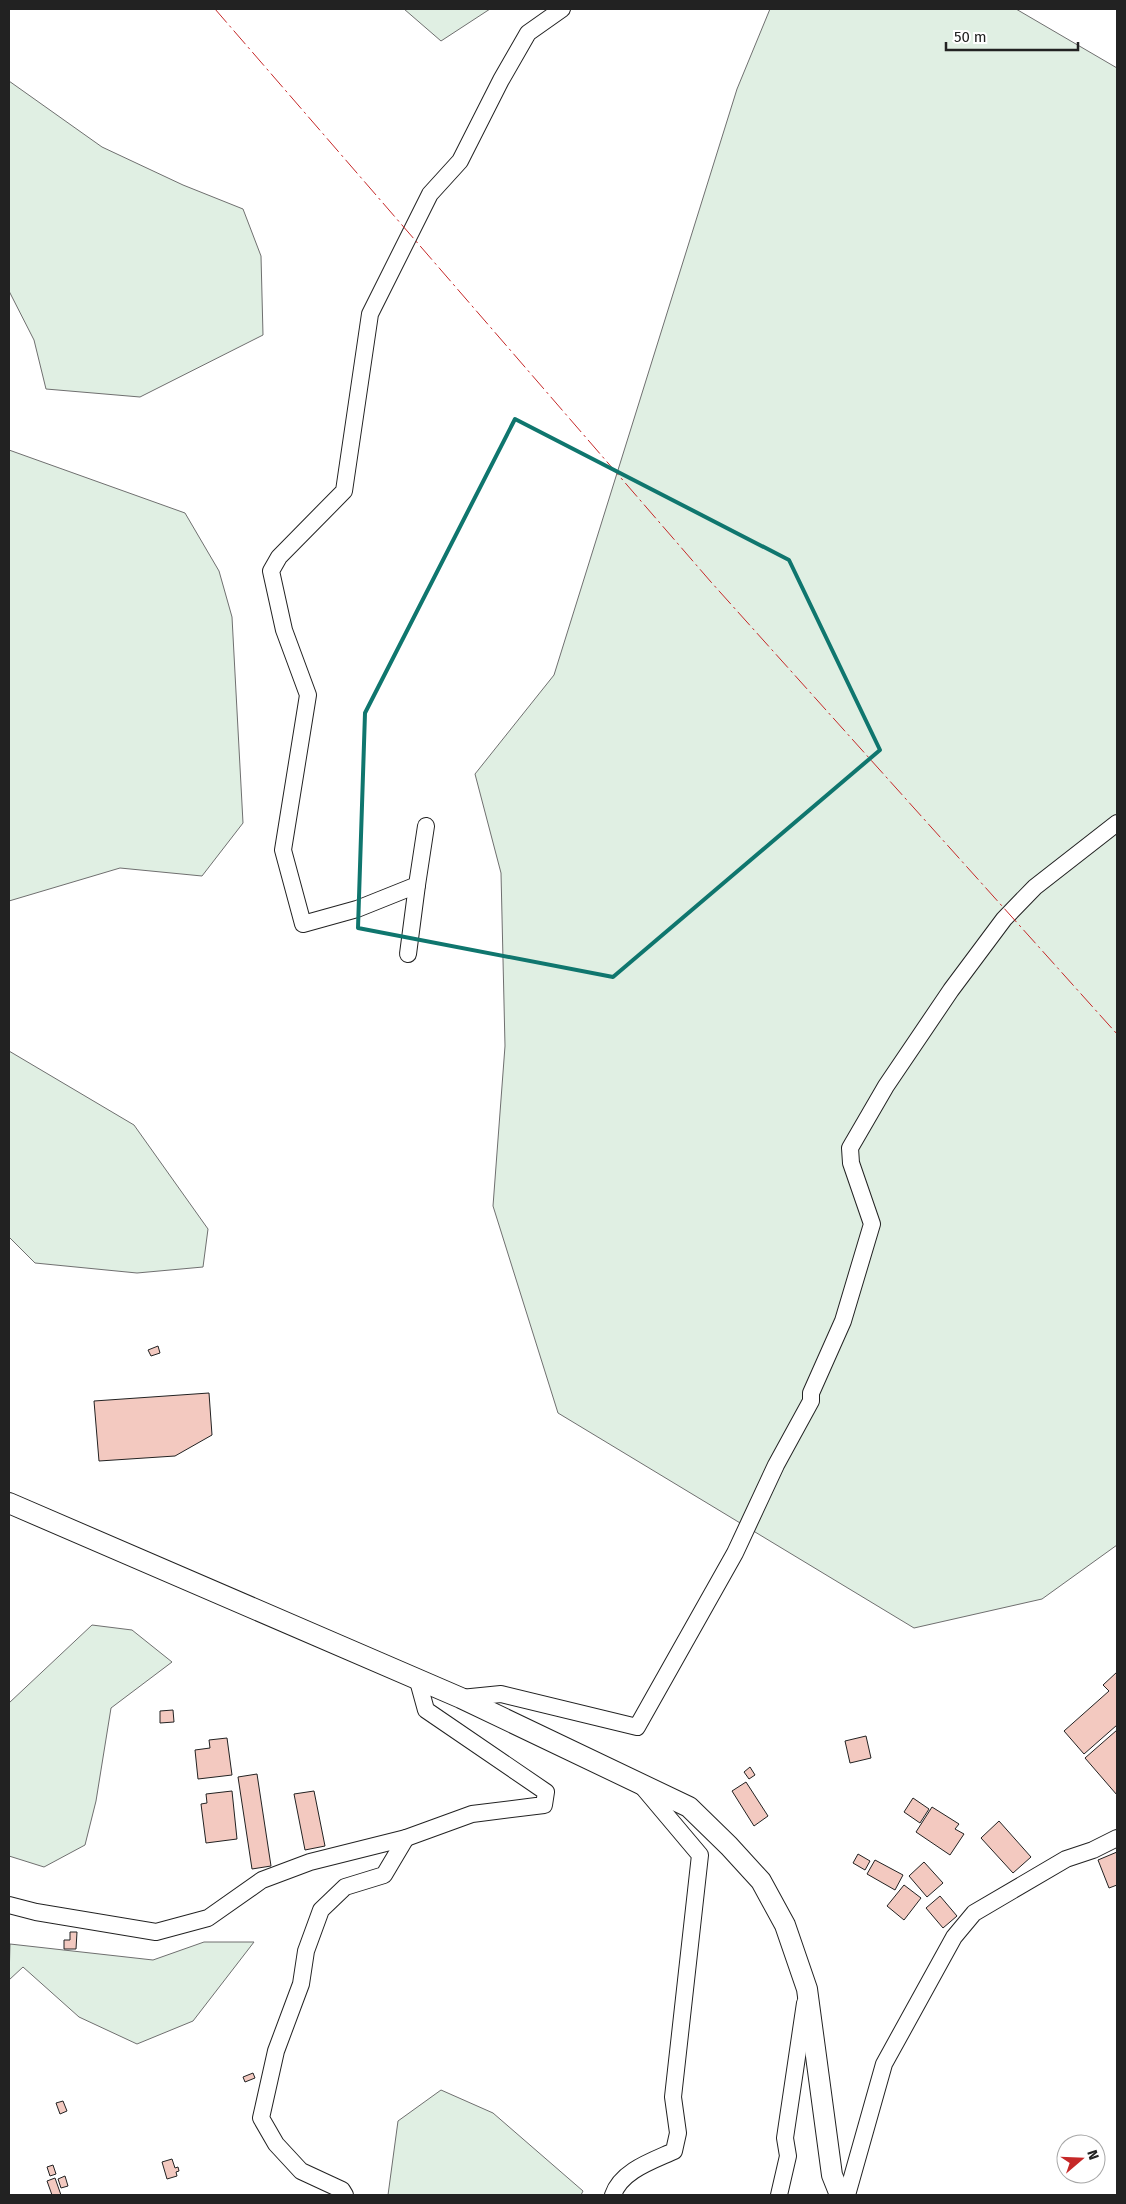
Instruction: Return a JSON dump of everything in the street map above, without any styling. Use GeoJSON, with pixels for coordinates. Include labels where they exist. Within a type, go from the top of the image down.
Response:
{"type":"FeatureCollection","features":[{"type":"Feature","properties":{"kind":"street"},"geometry":{"type":"LineString","coordinates":[[417,885],[357,910],[303,924],[283,850],[308,695],[284,630],[271,571],[278,557],[344,491],[370,314],[430,194],[460,161],[501,80],[528,33],[562,9]]}},
{"type":"Feature","properties":{"kind":"street"},"geometry":{"type":"LineString","coordinates":[[462,1698],[501,1694],[637,1727],[735,1553],[776,1465],[811,1401],[812,1394],[843,1322],[872,1224],[851,1163],[850,1148],[897,1070],[951,990],[1004,919],[1035,887],[1117,823]]}},
{"type":"Feature","properties":{"kind":"street"},"geometry":{"type":"LineString","coordinates":[[408,954],[426,826]]}},
{"type":"Feature","properties":{"kind":"street"},"geometry":{"type":"LineString","coordinates":[[9,1503],[418,1681],[462,1698],[689,1806],[761,1881],[785,1925],[806,1989],[832,2175],[840,2195]]}},
{"type":"Feature","properties":{"kind":"street"},"geometry":{"type":"LineString","coordinates":[[9,1905],[36,1912],[156,1932],[208,1918],[262,1880],[310,1862],[406,1838],[472,1814],[544,1805],[546,1792],[426,1710],[418,1681]]}},
{"type":"Feature","properties":{"kind":"street"},"geometry":{"type":"LineString","coordinates":[[613,2195],[616,2187],[638,2167],[674,2151],[678,2134],[673,2096],[700,1855],[637,1781]]}},
{"type":"Feature","properties":{"kind":"street"},"geometry":{"type":"LineString","coordinates":[[345,2195],[342,2190],[301,2171],[276,2144],[261,2118],[276,2051],[301,1984],[306,1951],[320,1910],[345,1887],[384,1875],[406,1838]]}},
{"type":"Feature","properties":{"kind":"street"},"geometry":{"type":"LineString","coordinates":[[847,2195],[884,2064],[954,1937],[974,1913],[1066,1859],[1093,1850],[1117,1838]]}},
{"type":"Feature","properties":{"kind":"street"},"geometry":{"type":"LineString","coordinates":[[779,2195],[788,2156],[785,2138],[806,1989]]}},
{"type":"Feature","properties":{"kind":"highlighted area"},"geometry":{"type":"Polygon","coordinates":[[[515,419],[789,560],[880,750],[613,977],[358,928],[365,713],[515,419]]]}},
{"type":"Feature","properties":{"kind":"green space"},"geometry":{"type":"Polygon","coordinates":[[[404,9],[490,9],[441,41],[404,9]]]}},
{"type":"Feature","properties":{"kind":"green space"},"geometry":{"type":"Polygon","coordinates":[[[770,9],[1016,9],[1117,68],[1117,1545],[1042,1599],[914,1628],[558,1413],[493,1206],[505,1046],[501,873],[475,774],[554,675],[737,89],[770,9]]]}},
{"type":"Feature","properties":{"kind":"green space"},"geometry":{"type":"Polygon","coordinates":[[[9,81],[102,147],[183,185],[243,209],[261,256],[263,335],[140,397],[46,389],[34,340],[9,291],[9,81]]]}},
{"type":"Feature","properties":{"kind":"green space"},"geometry":{"type":"Polygon","coordinates":[[[9,450],[185,513],[219,571],[232,617],[243,823],[202,876],[120,868],[9,901],[9,450]]]}},
{"type":"Feature","properties":{"kind":"green space"},"geometry":{"type":"Polygon","coordinates":[[[9,1051],[134,1125],[208,1229],[203,1267],[137,1273],[35,1263],[9,1237],[9,1051]]]}},
{"type":"Feature","properties":{"kind":"green space"},"geometry":{"type":"Polygon","coordinates":[[[92,1625],[132,1630],[172,1662],[111,1708],[96,1801],[85,1845],[44,1867],[9,1856],[9,1703],[92,1625]]]}},
{"type":"Feature","properties":{"kind":"green space"},"geometry":{"type":"Polygon","coordinates":[[[204,1942],[254,1942],[193,2021],[137,2044],[79,2017],[23,1967],[9,1980],[10,1944],[153,1960],[204,1942]]]}},
{"type":"Feature","properties":{"kind":"green space"},"geometry":{"type":"Polygon","coordinates":[[[441,2090],[493,2113],[583,2191],[581,2195],[388,2195],[398,2121],[441,2090]]]}},
{"type":"Feature","properties":{"kind":"building"},"geometry":{"type":"Polygon","coordinates":[[[158,1346],[160,1353],[151,1356],[148,1350],[158,1346]]]}},
{"type":"Feature","properties":{"kind":"building"},"geometry":{"type":"Polygon","coordinates":[[[209,1393],[212,1435],[175,1456],[99,1461],[94,1401],[209,1393]]]}},
{"type":"Feature","properties":{"kind":"building"},"geometry":{"type":"Polygon","coordinates":[[[1117,1672],[1117,1725],[1084,1754],[1064,1731],[1109,1691],[1103,1685],[1117,1672]]]}},
{"type":"Feature","properties":{"kind":"building"},"geometry":{"type":"Polygon","coordinates":[[[173,1710],[174,1722],[160,1723],[160,1711],[173,1710]]]}},
{"type":"Feature","properties":{"kind":"building"},"geometry":{"type":"Polygon","coordinates":[[[1117,1730],[1117,1795],[1085,1758],[1117,1730]]]}},
{"type":"Feature","properties":{"kind":"building"},"geometry":{"type":"Polygon","coordinates":[[[866,1736],[871,1758],[850,1763],[845,1741],[866,1736]]]}},
{"type":"Feature","properties":{"kind":"building"},"geometry":{"type":"Polygon","coordinates":[[[227,1738],[232,1775],[198,1779],[195,1750],[210,1748],[209,1740],[227,1738]]]}},
{"type":"Feature","properties":{"kind":"building"},"geometry":{"type":"Polygon","coordinates":[[[750,1767],[755,1775],[749,1779],[744,1772],[750,1767]]]}},
{"type":"Feature","properties":{"kind":"building"},"geometry":{"type":"Polygon","coordinates":[[[257,1774],[271,1866],[252,1869],[238,1777],[257,1774]]]}},
{"type":"Feature","properties":{"kind":"building"},"geometry":{"type":"Polygon","coordinates":[[[746,1782],[768,1816],[754,1826],[732,1791],[746,1782]]]}},
{"type":"Feature","properties":{"kind":"building"},"geometry":{"type":"Polygon","coordinates":[[[232,1791],[237,1839],[206,1843],[201,1804],[207,1803],[206,1794],[232,1791]]]}},
{"type":"Feature","properties":{"kind":"building"},"geometry":{"type":"Polygon","coordinates":[[[314,1791],[325,1846],[305,1850],[294,1794],[314,1791]]]}},
{"type":"Feature","properties":{"kind":"building"},"geometry":{"type":"Polygon","coordinates":[[[913,1798],[929,1809],[920,1823],[904,1812],[913,1798]]]}},
{"type":"Feature","properties":{"kind":"building"},"geometry":{"type":"Polygon","coordinates":[[[932,1807],[959,1824],[955,1829],[964,1834],[950,1855],[916,1832],[932,1807]]]}},
{"type":"Feature","properties":{"kind":"building"},"geometry":{"type":"Polygon","coordinates":[[[999,1821],[1031,1857],[1013,1873],[981,1838],[999,1821]]]}},
{"type":"Feature","properties":{"kind":"building"},"geometry":{"type":"Polygon","coordinates":[[[1117,1852],[1117,1885],[1109,1888],[1098,1860],[1117,1852]]]}},
{"type":"Feature","properties":{"kind":"building"},"geometry":{"type":"Polygon","coordinates":[[[858,1854],[870,1861],[865,1870],[853,1863],[858,1854]]]}},
{"type":"Feature","properties":{"kind":"building"},"geometry":{"type":"Polygon","coordinates":[[[875,1860],[903,1875],[895,1890],[867,1874],[875,1860]]]}},
{"type":"Feature","properties":{"kind":"building"},"geometry":{"type":"Polygon","coordinates":[[[924,1862],[943,1883],[927,1897],[909,1876],[924,1862]]]}},
{"type":"Feature","properties":{"kind":"building"},"geometry":{"type":"Polygon","coordinates":[[[904,1885],[921,1898],[904,1920],[887,1906],[904,1885]]]}},
{"type":"Feature","properties":{"kind":"building"},"geometry":{"type":"Polygon","coordinates":[[[940,1896],[957,1916],[943,1928],[926,1908],[940,1896]]]}},
{"type":"Feature","properties":{"kind":"building"},"geometry":{"type":"Polygon","coordinates":[[[70,1932],[77,1932],[76,1949],[64,1949],[64,1940],[70,1940],[70,1932]]]}},
{"type":"Feature","properties":{"kind":"building"},"geometry":{"type":"Polygon","coordinates":[[[253,2073],[255,2078],[245,2082],[243,2077],[253,2073]]]}},
{"type":"Feature","properties":{"kind":"building"},"geometry":{"type":"Polygon","coordinates":[[[63,2101],[67,2111],[60,2114],[56,2103],[63,2101]]]}},
{"type":"Feature","properties":{"kind":"building"},"geometry":{"type":"Polygon","coordinates":[[[172,2159],[175,2168],[178,2167],[179,2171],[176,2172],[177,2176],[167,2179],[162,2162],[172,2159]]]}},
{"type":"Feature","properties":{"kind":"building"},"geometry":{"type":"Polygon","coordinates":[[[53,2165],[56,2174],[50,2176],[47,2167],[53,2165]]]}},
{"type":"Feature","properties":{"kind":"building"},"geometry":{"type":"Polygon","coordinates":[[[65,2176],[68,2186],[61,2188],[58,2179],[65,2176]]]}},
{"type":"Feature","properties":{"kind":"building"},"geometry":{"type":"Polygon","coordinates":[[[55,2178],[61,2195],[52,2195],[47,2181],[55,2178]]]}},
{"type":"Feature","properties":{"kind":"power"},"geometry":{"type":"LineString","coordinates":[[215,9],[711,582],[1117,1034]]}}]}
